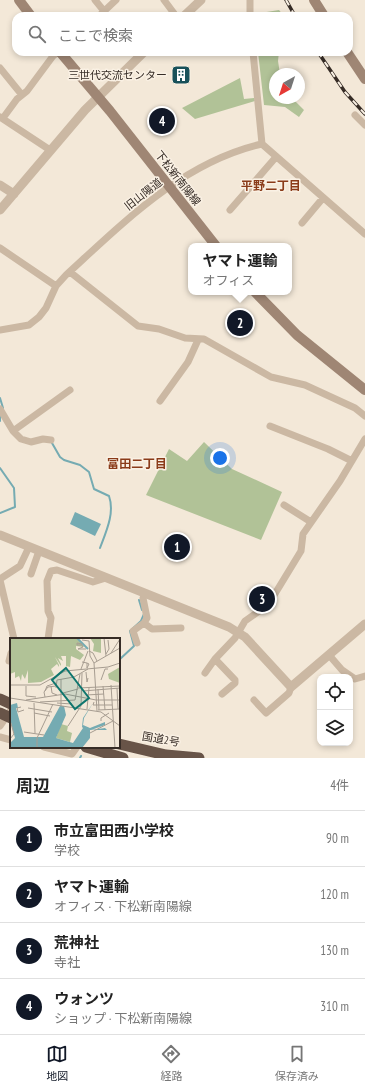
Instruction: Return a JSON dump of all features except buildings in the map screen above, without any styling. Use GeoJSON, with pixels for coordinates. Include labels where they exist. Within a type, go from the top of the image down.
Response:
{"type":"FeatureCollection","features":[{"type":"Feature","properties":{"kind":"highway"},"geometry":{"type":"LineString","coordinates":[[0,699],[10,704]]}},
{"type":"Feature","properties":{"kind":"highway"},"geometry":{"type":"LineString","coordinates":[[0,713],[10,718]]}},
{"type":"Feature","properties":{"kind":"highway","name":"国道2号"},"geometry":{"type":"LineString","coordinates":[[120,744],[166,755],[199,758]]}},
{"type":"Feature","properties":{"kind":"highway"},"geometry":{"type":"LineString","coordinates":[[89,748],[123,758]]}},
{"type":"Feature","properties":{"kind":"main road"},"geometry":{"type":"LineString","coordinates":[[19,0],[28,12]]}},
{"type":"Feature","properties":{"kind":"main road"},"geometry":{"type":"LineString","coordinates":[[314,0],[322,12]]}},
{"type":"Feature","properties":{"kind":"main road","name":"下松新南陽線"},"geometry":{"type":"LineString","coordinates":[[63,56],[98,96],[214,243]]}},
{"type":"Feature","properties":{"kind":"main road"},"geometry":{"type":"LineString","coordinates":[[350,56],[365,79]]}},
{"type":"Feature","properties":{"kind":"main road"},"geometry":{"type":"LineString","coordinates":[[258,295],[297,335],[365,390]]}},
{"type":"Feature","properties":{"kind":"street"},"geometry":{"type":"LineString","coordinates":[[95,0],[100,12]]}},
{"type":"Feature","properties":{"kind":"street"},"geometry":{"type":"LineString","coordinates":[[103,12],[116,0]]}},
{"type":"Feature","properties":{"kind":"street"},"geometry":{"type":"LineString","coordinates":[[164,0],[173,12]]}},
{"type":"Feature","properties":{"kind":"street"},"geometry":{"type":"LineString","coordinates":[[188,12],[201,0]]}},
{"type":"Feature","properties":{"kind":"street"},"geometry":{"type":"LineString","coordinates":[[250,0],[250,12]]}},
{"type":"Feature","properties":{"kind":"street"},"geometry":{"type":"LineString","coordinates":[[50,150],[1,118],[27,91],[52,56]]}},
{"type":"Feature","properties":{"kind":"street"},"geometry":{"type":"LineString","coordinates":[[0,210],[98,96],[140,56]]}},
{"type":"Feature","properties":{"kind":"street"},"geometry":{"type":"LineString","coordinates":[[253,56],[262,144],[365,234]]}},
{"type":"Feature","properties":{"kind":"street"},"geometry":{"type":"LineString","coordinates":[[0,68],[22,95]]}},
{"type":"Feature","properties":{"kind":"street"},"geometry":{"type":"LineString","coordinates":[[355,114],[365,125]]}},
{"type":"Feature","properties":{"kind":"street","name":"旧山陽道"},"geometry":{"type":"LineString","coordinates":[[56,286],[136,212],[186,175],[223,156],[262,144]]}},
{"type":"Feature","properties":{"kind":"street"},"geometry":{"type":"LineString","coordinates":[[230,210],[276,157]]}},
{"type":"Feature","properties":{"kind":"street"},"geometry":{"type":"LineString","coordinates":[[0,185],[14,194]]}},
{"type":"Feature","properties":{"kind":"street"},"geometry":{"type":"LineString","coordinates":[[302,223],[323,198]]}},
{"type":"Feature","properties":{"kind":"street"},"geometry":{"type":"LineString","coordinates":[[0,248],[56,286],[44,313],[34,321],[22,327],[0,330]]}},
{"type":"Feature","properties":{"kind":"street"},"geometry":{"type":"LineString","coordinates":[[70,272],[138,326],[159,329],[185,338],[198,340],[204,339],[271,377],[305,385],[355,408],[365,416]]}},
{"type":"Feature","properties":{"kind":"street"},"geometry":{"type":"LineString","coordinates":[[160,400],[188,362],[198,340]]}},
{"type":"Feature","properties":{"kind":"street"},"geometry":{"type":"LineString","coordinates":[[13,430],[70,390]]}},
{"type":"Feature","properties":{"kind":"street"},"geometry":{"type":"LineString","coordinates":[[0,409],[13,430],[26,442],[43,439],[51,440]]}},
{"type":"Feature","properties":{"kind":"street"},"geometry":{"type":"LineString","coordinates":[[270,426],[328,449],[352,461]]}},
{"type":"Feature","properties":{"kind":"street"},"geometry":{"type":"LineString","coordinates":[[205,674],[215,659],[235,638],[237,631],[245,621],[262,609],[273,597],[301,551],[303,534],[365,439]]}},
{"type":"Feature","properties":{"kind":"street"},"geometry":{"type":"LineString","coordinates":[[284,505],[311,522]]}},
{"type":"Feature","properties":{"kind":"street"},"geometry":{"type":"LineString","coordinates":[[0,535],[237,631],[291,687]]}},
{"type":"Feature","properties":{"kind":"street"},"geometry":{"type":"LineString","coordinates":[[14,638],[0,580],[20,566],[29,547]]}},
{"type":"Feature","properties":{"kind":"street"},"geometry":{"type":"LineString","coordinates":[[31,574],[39,551]]}},
{"type":"Feature","properties":{"kind":"street"},"geometry":{"type":"LineString","coordinates":[[48,638],[51,618],[48,611],[47,581],[51,571],[57,570],[93,582],[106,578]]}},
{"type":"Feature","properties":{"kind":"street"},"geometry":{"type":"LineString","coordinates":[[137,643],[133,632],[144,623],[147,618],[143,598],[145,594]]}},
{"type":"Feature","properties":{"kind":"street"},"geometry":{"type":"LineString","coordinates":[[144,623],[152,629],[181,628]]}},
{"type":"Feature","properties":{"kind":"street"},"geometry":{"type":"LineString","coordinates":[[254,700],[266,713],[289,693],[291,687],[365,624]]}},
{"type":"Feature","properties":{"kind":"street"},"geometry":{"type":"LineString","coordinates":[[329,655],[349,676],[355,679],[365,676]]}},
{"type":"Feature","properties":{"kind":"street"},"geometry":{"type":"LineString","coordinates":[[9,661],[10,657]]}},
{"type":"Feature","properties":{"kind":"street"},"geometry":{"type":"LineString","coordinates":[[215,659],[235,680],[235,683],[222,694]]}},
{"type":"Feature","properties":{"kind":"street"},"geometry":{"type":"LineString","coordinates":[[0,726],[10,711]]}},
{"type":"Feature","properties":{"kind":"street"},"geometry":{"type":"LineString","coordinates":[[0,736],[10,740]]}},
{"type":"Feature","properties":{"kind":"street"},"geometry":{"type":"LineString","coordinates":[[48,748],[72,754],[76,748]]}},
{"type":"Feature","properties":{"kind":"green space"},"geometry":{"type":"Polygon","coordinates":[[[279,10],[281,12],[266,12],[279,10]]]}},
{"type":"Feature","properties":{"kind":"green space"},"geometry":{"type":"Polygon","coordinates":[[[258,56],[279,56],[279,68],[269,68],[269,104],[298,104],[304,110],[299,117],[285,107],[264,105],[258,56]]]}},
{"type":"Feature","properties":{"kind":"green space"},"geometry":{"type":"Polygon","coordinates":[[[240,78],[244,99],[254,98],[255,101],[195,119],[182,108],[240,78]]]}},
{"type":"Feature","properties":{"kind":"green space"},"geometry":{"type":"Polygon","coordinates":[[[204,442],[232,469],[282,492],[261,540],[146,495],[169,449],[187,461],[204,442]]]}},
{"type":"Feature","properties":{"kind":"water"},"geometry":{"type":"Polygon","coordinates":[[[75,512],[101,524],[95,536],[70,524],[75,512]]]}},
{"type":"Feature","properties":{"kind":"waterway"},"geometry":{"type":"LineString","coordinates":[[0,398],[3,408]]}},
{"type":"Feature","properties":{"kind":"waterway"},"geometry":{"type":"LineString","coordinates":[[0,415],[0,421]]}},
{"type":"Feature","properties":{"kind":"waterway"},"geometry":{"type":"LineString","coordinates":[[52,443],[60,457],[64,460],[80,465],[89,472],[94,489],[109,496],[111,502],[110,516],[100,548]]}},
{"type":"Feature","properties":{"kind":"waterway"},"geometry":{"type":"LineString","coordinates":[[0,468],[14,488],[15,507],[0,513]]}},
{"type":"Feature","properties":{"kind":"waterway"},"geometry":{"type":"LineString","coordinates":[[139,600],[142,610]]}},
{"type":"Feature","properties":{"kind":"waterway"},"geometry":{"type":"LineString","coordinates":[[120,659],[134,646],[130,631],[141,621],[144,614]]}},
{"type":"Feature","properties":{"kind":"railway"},"geometry":{"type":"LineString","coordinates":[[286,0],[293,12]]}},
{"type":"Feature","properties":{"kind":"railway"},"geometry":{"type":"LineString","coordinates":[[321,56],[345,92],[365,114]]}},
{"type":"Feature","properties":{"kind":"place","name":"三世代交流センター"},"geometry":{"type":"Point","coordinates":[181,75]}},
{"type":"Feature","properties":{"kind":"place","name":"ウォンツ"},"geometry":{"type":"Point","coordinates":[162,121]}},
{"type":"Feature","properties":{"kind":"place","name":"ヤマト運輸"},"geometry":{"type":"Point","coordinates":[240,323]}},
{"type":"Feature","properties":{"kind":"place","name":"市立富田西小学校"},"geometry":{"type":"Point","coordinates":[177,547]}},
{"type":"Feature","properties":{"kind":"place","name":"荒神社"},"geometry":{"type":"Point","coordinates":[262,599]}},
{"type":"Feature","properties":{"kind":"district","name":"平野二丁目"},"geometry":{"type":"Point","coordinates":[271,185]}},
{"type":"Feature","properties":{"kind":"district","name":"富田二丁目"},"geometry":{"type":"Point","coordinates":[137,463]}}]}
